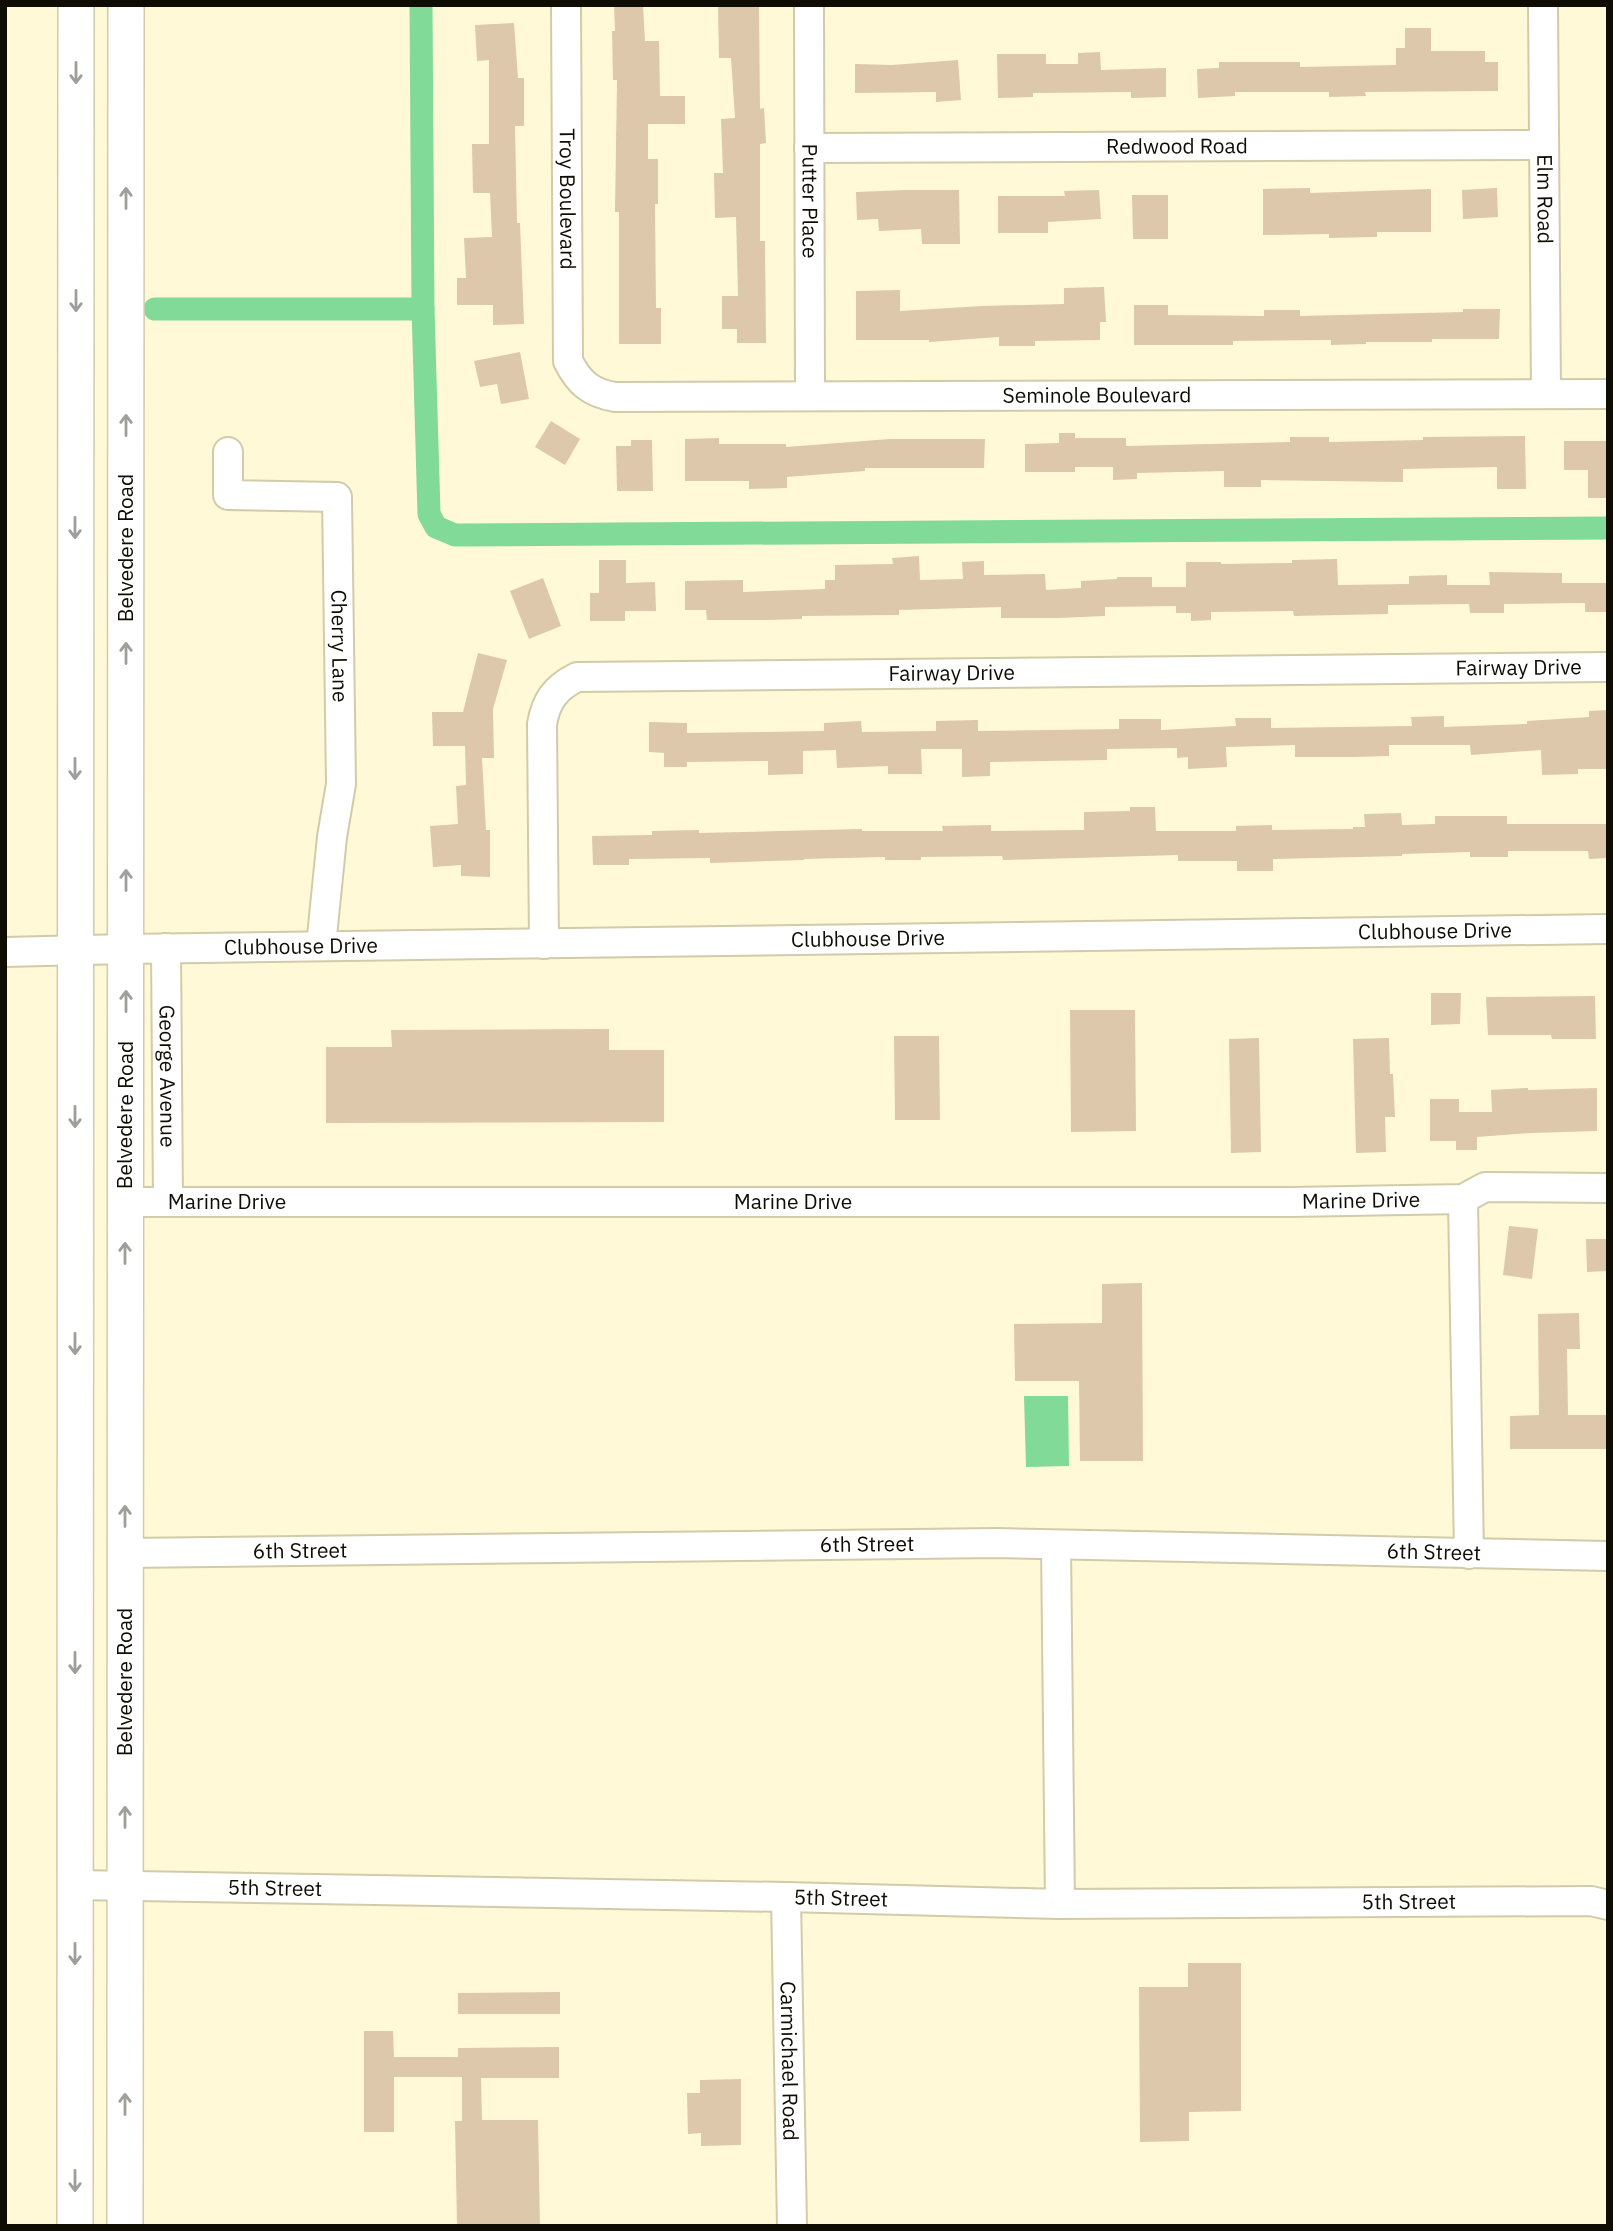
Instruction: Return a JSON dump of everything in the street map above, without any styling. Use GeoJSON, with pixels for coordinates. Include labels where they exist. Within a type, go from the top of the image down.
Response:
{"type":"FeatureCollection","features":[{"type":"Feature","properties":{"kind":"main road"},"geometry":{"type":"LineString","coordinates":[[75,2226],[76,5]]}},
{"type":"Feature","properties":{"kind":"main road","name":"Belvedere Road"},"geometry":{"type":"LineString","coordinates":[[125,5],[125,2226]]}},
{"type":"Feature","properties":{"kind":"street","name":"Troy Boulevard"},"geometry":{"type":"LineString","coordinates":[[566,5],[568,361],[575,376],[586,387]]}},
{"type":"Feature","properties":{"kind":"street","name":"Putter Place"},"geometry":{"type":"LineString","coordinates":[[809,5],[810,396]]}},
{"type":"Feature","properties":{"kind":"street","name":"Elm Road"},"geometry":{"type":"LineString","coordinates":[[1544,5],[1546,393]]}},
{"type":"Feature","properties":{"kind":"street","name":"Redwood Road"},"geometry":{"type":"LineString","coordinates":[[809,148],[1545,145]]}},
{"type":"Feature","properties":{"kind":"street","name":"Seminole Boulevard"},"geometry":{"type":"LineString","coordinates":[[586,387],[599,394],[615,397],[1608,394]]}},
{"type":"Feature","properties":{"kind":"street","name":"Cherry Lane"},"geometry":{"type":"LineString","coordinates":[[228,452],[228,495],[337,497],[341,784],[332,837],[321,946]]}},
{"type":"Feature","properties":{"kind":"street","name":"Fairway Drive"},"geometry":{"type":"LineString","coordinates":[[544,944],[542,724],[552,695],[563,684],[577,677],[1608,667]]}},
{"type":"Feature","properties":{"kind":"street","name":"Clubhouse Drive"},"geometry":{"type":"LineString","coordinates":[[5,952],[1608,929]]}},
{"type":"Feature","properties":{"kind":"street","name":"George Avenue"},"geometry":{"type":"LineString","coordinates":[[166,948],[168,1202]]}},
{"type":"Feature","properties":{"kind":"street","name":"Marine Drive"},"geometry":{"type":"LineString","coordinates":[[125,1202],[1291,1202],[1463,1199],[1485,1188],[1608,1188]]}},
{"type":"Feature","properties":{"kind":"street"},"geometry":{"type":"LineString","coordinates":[[1463,1199],[1469,1554]]}},
{"type":"Feature","properties":{"kind":"street","name":"6th Street"},"geometry":{"type":"LineString","coordinates":[[125,1553],[970,1544],[1608,1556]]}},
{"type":"Feature","properties":{"kind":"street"},"geometry":{"type":"LineString","coordinates":[[1056,1545],[1060,1903]]}},
{"type":"Feature","properties":{"kind":"street","name":"5th Street"},"geometry":{"type":"LineString","coordinates":[[75,1885],[1060,1903],[1591,1901],[1608,1905]]}},
{"type":"Feature","properties":{"kind":"street","name":"Carmichael Road"},"geometry":{"type":"LineString","coordinates":[[786,1897],[792,2226]]}},
{"type":"Feature","properties":{"kind":"shaded area"},"geometry":{"type":"Polygon","coordinates":[[[1024,1396],[1068,1396],[1069,1466],[1026,1467],[1024,1396]]]}},
{"type":"Feature","properties":{"kind":"building"},"geometry":{"type":"Polygon","coordinates":[[[614,5],[643,5],[645,41],[659,41],[660,96],[685,96],[685,124],[648,124],[648,159],[658,159],[658,204],[655,204],[656,308],[661,308],[661,344],[619,344],[619,212],[615,212],[617,80],[613,80],[612,31],[615,31],[614,5]]]}},
{"type":"Feature","properties":{"kind":"building"},"geometry":{"type":"Polygon","coordinates":[[[718,5],[759,5],[760,109],[764,108],[766,143],[760,144],[760,241],[765,241],[766,343],[737,343],[737,329],[722,329],[722,296],[738,296],[736,217],[715,218],[714,173],[723,173],[721,119],[735,118],[731,58],[719,58],[718,5]]]}},
{"type":"Feature","properties":{"kind":"building"},"geometry":{"type":"Polygon","coordinates":[[[514,23],[518,78],[524,78],[524,126],[515,126],[517,223],[520,223],[524,324],[493,325],[493,305],[457,305],[457,278],[466,278],[464,238],[492,237],[490,193],[473,193],[472,144],[489,144],[489,60],[477,61],[475,25],[514,23]]]}},
{"type":"Feature","properties":{"kind":"building"},"geometry":{"type":"Polygon","coordinates":[[[1405,28],[1431,28],[1431,51],[1485,51],[1485,62],[1498,62],[1498,91],[1365,92],[1366,96],[1329,97],[1329,92],[1235,92],[1235,96],[1198,98],[1197,69],[1219,68],[1219,62],[1300,62],[1300,67],[1396,65],[1396,48],[1405,48],[1405,28]]]}},
{"type":"Feature","properties":{"kind":"building"},"geometry":{"type":"Polygon","coordinates":[[[1100,52],[1101,70],[1166,68],[1166,97],[1131,98],[1131,92],[1033,93],[1033,97],[998,98],[997,54],[1046,54],[1046,64],[1078,64],[1078,53],[1100,52]]]}},
{"type":"Feature","properties":{"kind":"building"},"geometry":{"type":"Polygon","coordinates":[[[958,60],[961,100],[936,102],[936,92],[855,93],[855,64],[892,65],[958,60]]]}},
{"type":"Feature","properties":{"kind":"building"},"geometry":{"type":"Polygon","coordinates":[[[1310,188],[1310,193],[1431,189],[1431,232],[1377,232],[1377,237],[1329,238],[1329,234],[1263,235],[1263,189],[1310,188]]]}},
{"type":"Feature","properties":{"kind":"building"},"geometry":{"type":"Polygon","coordinates":[[[1497,188],[1498,217],[1463,219],[1462,190],[1497,188]]]}},
{"type":"Feature","properties":{"kind":"building"},"geometry":{"type":"Polygon","coordinates":[[[959,190],[960,244],[922,244],[921,229],[879,231],[878,219],[857,220],[856,192],[959,190]]]}},
{"type":"Feature","properties":{"kind":"building"},"geometry":{"type":"Polygon","coordinates":[[[1099,190],[1101,219],[1048,222],[1048,233],[998,233],[998,196],[1065,196],[1064,191],[1099,190]]]}},
{"type":"Feature","properties":{"kind":"building"},"geometry":{"type":"Polygon","coordinates":[[[1132,195],[1168,195],[1168,239],[1133,239],[1132,195]]]}},
{"type":"Feature","properties":{"kind":"building"},"geometry":{"type":"Polygon","coordinates":[[[1104,287],[1106,322],[1100,322],[1100,340],[1035,341],[1035,346],[999,346],[999,337],[929,342],[856,340],[856,291],[900,290],[900,311],[1064,304],[1064,288],[1104,287]]]}},
{"type":"Feature","properties":{"kind":"building"},"geometry":{"type":"Polygon","coordinates":[[[1134,305],[1168,305],[1168,315],[1264,316],[1264,310],[1300,310],[1300,316],[1500,309],[1499,339],[1432,339],[1432,342],[1331,345],[1331,340],[1233,341],[1233,345],[1134,345],[1134,305]]]}},
{"type":"Feature","properties":{"kind":"building"},"geometry":{"type":"Polygon","coordinates":[[[520,352],[529,399],[501,404],[497,384],[480,387],[474,361],[520,352]]]}},
{"type":"Feature","properties":{"kind":"building"},"geometry":{"type":"Polygon","coordinates":[[[551,421],[580,439],[565,465],[535,447],[551,421]]]}},
{"type":"Feature","properties":{"kind":"building"},"geometry":{"type":"Polygon","coordinates":[[[1059,433],[1075,433],[1075,438],[1126,438],[1126,446],[1290,442],[1290,437],[1329,437],[1329,442],[1423,440],[1423,437],[1525,436],[1526,489],[1497,489],[1497,467],[1403,469],[1403,482],[1261,480],[1261,487],[1224,487],[1224,471],[1137,473],[1137,479],[1113,480],[1113,467],[1075,467],[1075,472],[1025,472],[1025,444],[1059,443],[1059,433]]]}},
{"type":"Feature","properties":{"kind":"building"},"geometry":{"type":"Polygon","coordinates":[[[719,438],[719,444],[786,444],[786,447],[890,439],[985,439],[984,468],[865,468],[865,471],[787,477],[787,488],[749,489],[749,481],[685,481],[685,439],[719,438]]]}},
{"type":"Feature","properties":{"kind":"building"},"geometry":{"type":"Polygon","coordinates":[[[631,440],[652,440],[653,491],[617,491],[616,446],[631,446],[631,440]]]}},
{"type":"Feature","properties":{"kind":"building"},"geometry":{"type":"Polygon","coordinates":[[[1564,441],[1608,441],[1608,498],[1588,498],[1588,470],[1564,470],[1564,441]]]}},
{"type":"Feature","properties":{"kind":"building"},"geometry":{"type":"Polygon","coordinates":[[[919,556],[920,580],[963,579],[962,562],[984,561],[984,575],[1045,574],[1046,590],[1081,588],[1081,581],[1117,577],[1152,577],[1152,587],[1186,587],[1186,562],[1292,563],[1292,560],[1337,559],[1338,585],[1409,584],[1409,576],[1447,575],[1447,585],[1490,585],[1489,572],[1562,573],[1562,583],[1608,583],[1608,612],[1585,612],[1585,603],[1504,604],[1504,613],[1470,613],[1469,604],[1388,605],[1388,614],[1294,616],[1293,611],[1211,612],[1211,620],[1191,621],[1191,613],[1176,613],[1176,606],[1105,607],[1105,616],[1058,618],[1001,618],[1001,607],[899,610],[899,615],[707,620],[706,610],[685,610],[685,581],[743,580],[743,592],[825,589],[825,580],[835,580],[835,565],[893,564],[892,558],[919,556]]]}},
{"type":"Feature","properties":{"kind":"building"},"geometry":{"type":"Polygon","coordinates":[[[599,560],[626,560],[626,583],[655,582],[656,611],[625,611],[625,621],[590,621],[590,593],[599,593],[599,560]]]}},
{"type":"Feature","properties":{"kind":"building"},"geometry":{"type":"Polygon","coordinates":[[[543,578],[561,626],[529,639],[510,591],[543,578]]]}},
{"type":"Feature","properties":{"kind":"building"},"geometry":{"type":"Polygon","coordinates":[[[478,653],[507,660],[493,709],[494,758],[482,758],[486,830],[490,830],[490,877],[461,876],[461,865],[433,867],[430,826],[458,824],[456,786],[466,785],[465,746],[433,746],[432,712],[463,712],[478,653]]]}},
{"type":"Feature","properties":{"kind":"building"},"geometry":{"type":"Polygon","coordinates":[[[1608,710],[1608,769],[1578,769],[1578,774],[1542,775],[1541,750],[1471,755],[1470,745],[1389,745],[1389,756],[1352,757],[1295,757],[1295,745],[1226,747],[1227,767],[1188,769],[1188,757],[1177,758],[1177,748],[1107,749],[1107,760],[990,762],[990,776],[962,777],[962,749],[921,749],[922,774],[888,774],[888,766],[837,768],[836,750],[803,751],[803,774],[768,775],[768,761],[687,762],[687,767],[664,767],[664,753],[649,752],[649,722],[687,723],[687,733],[824,731],[824,723],[861,721],[862,732],[936,731],[936,721],[978,720],[978,731],[1119,729],[1119,719],[1161,719],[1161,730],[1236,726],[1235,718],[1271,718],[1271,728],[1412,726],[1411,717],[1444,716],[1444,727],[1527,724],[1527,721],[1589,717],[1589,711],[1608,710]]]}},
{"type":"Feature","properties":{"kind":"building"},"geometry":{"type":"Polygon","coordinates":[[[1130,807],[1155,807],[1156,831],[1236,831],[1236,826],[1272,825],[1272,830],[1353,829],[1365,827],[1364,814],[1401,813],[1402,825],[1435,824],[1435,816],[1507,816],[1507,824],[1608,824],[1608,858],[1589,859],[1588,851],[1508,851],[1508,857],[1470,857],[1470,852],[1273,859],[1273,871],[1237,871],[1237,861],[1178,861],[1178,855],[1003,860],[1002,856],[921,857],[921,860],[885,860],[885,857],[710,863],[710,858],[629,859],[629,865],[593,865],[592,836],[652,835],[652,831],[699,830],[699,833],[862,829],[943,831],[942,826],[991,825],[991,831],[1084,830],[1084,812],[1130,811],[1130,807]]]}},
{"type":"Feature","properties":{"kind":"building"},"geometry":{"type":"Polygon","coordinates":[[[1431,993],[1461,993],[1460,1024],[1431,1025],[1431,993]]]}},
{"type":"Feature","properties":{"kind":"building"},"geometry":{"type":"Polygon","coordinates":[[[1595,996],[1596,1039],[1552,1039],[1551,1035],[1488,1035],[1486,997],[1595,996]]]}},
{"type":"Feature","properties":{"kind":"building"},"geometry":{"type":"Polygon","coordinates":[[[1070,1010],[1135,1010],[1136,1131],[1071,1132],[1070,1010]]]}},
{"type":"Feature","properties":{"kind":"building"},"geometry":{"type":"Polygon","coordinates":[[[609,1029],[609,1050],[664,1050],[664,1122],[326,1123],[326,1047],[392,1047],[391,1030],[609,1029]]]}},
{"type":"Feature","properties":{"kind":"building"},"geometry":{"type":"Polygon","coordinates":[[[894,1036],[939,1036],[940,1120],[895,1120],[894,1036]]]}},
{"type":"Feature","properties":{"kind":"building"},"geometry":{"type":"Polygon","coordinates":[[[1259,1038],[1261,1152],[1231,1153],[1229,1039],[1259,1038]]]}},
{"type":"Feature","properties":{"kind":"building"},"geometry":{"type":"Polygon","coordinates":[[[1389,1038],[1395,1117],[1385,1117],[1386,1152],[1356,1153],[1353,1039],[1389,1038]]]}},
{"type":"Feature","properties":{"kind":"building"},"geometry":{"type":"Polygon","coordinates":[[[1597,1088],[1597,1131],[1477,1137],[1477,1150],[1456,1150],[1456,1141],[1430,1141],[1430,1099],[1459,1099],[1459,1112],[1492,1112],[1491,1090],[1597,1088]]]}},
{"type":"Feature","properties":{"kind":"building"},"geometry":{"type":"Polygon","coordinates":[[[1509,1226],[1538,1229],[1532,1279],[1503,1275],[1509,1226]]]}},
{"type":"Feature","properties":{"kind":"building"},"geometry":{"type":"Polygon","coordinates":[[[1586,1239],[1608,1239],[1608,1271],[1587,1272],[1586,1239]]]}},
{"type":"Feature","properties":{"kind":"building"},"geometry":{"type":"Polygon","coordinates":[[[1142,1283],[1143,1461],[1080,1461],[1079,1381],[1015,1381],[1014,1324],[1102,1323],[1102,1284],[1142,1283]]]}},
{"type":"Feature","properties":{"kind":"building"},"geometry":{"type":"Polygon","coordinates":[[[1579,1313],[1580,1349],[1567,1349],[1568,1415],[1608,1415],[1608,1449],[1510,1449],[1510,1416],[1539,1415],[1538,1314],[1579,1313]]]}},
{"type":"Feature","properties":{"kind":"building"},"geometry":{"type":"Polygon","coordinates":[[[1188,1963],[1241,1963],[1241,2111],[1189,2112],[1189,2141],[1140,2142],[1139,1987],[1188,1987],[1188,1963]]]}},
{"type":"Feature","properties":{"kind":"building"},"geometry":{"type":"Polygon","coordinates":[[[560,1992],[560,2014],[458,2014],[458,1993],[560,1992]]]}},
{"type":"Feature","properties":{"kind":"building"},"geometry":{"type":"Polygon","coordinates":[[[364,2031],[393,2031],[394,2057],[458,2057],[458,2048],[559,2047],[559,2078],[481,2078],[482,2120],[538,2120],[540,2226],[457,2226],[455,2121],[462,2121],[462,2077],[394,2077],[394,2132],[364,2132],[364,2031]]]}},
{"type":"Feature","properties":{"kind":"building"},"geometry":{"type":"Polygon","coordinates":[[[741,2079],[741,2145],[701,2146],[701,2133],[688,2134],[687,2093],[700,2093],[700,2080],[741,2079]]]}},
{"type":"Feature","properties":{"kind":"waterway"},"geometry":{"type":"LineString","coordinates":[[421,5],[423,309],[429,514],[436,527],[455,535],[1608,528]]}},
{"type":"Feature","properties":{"kind":"waterway"},"geometry":{"type":"LineString","coordinates":[[155,309],[423,309]]}}]}
